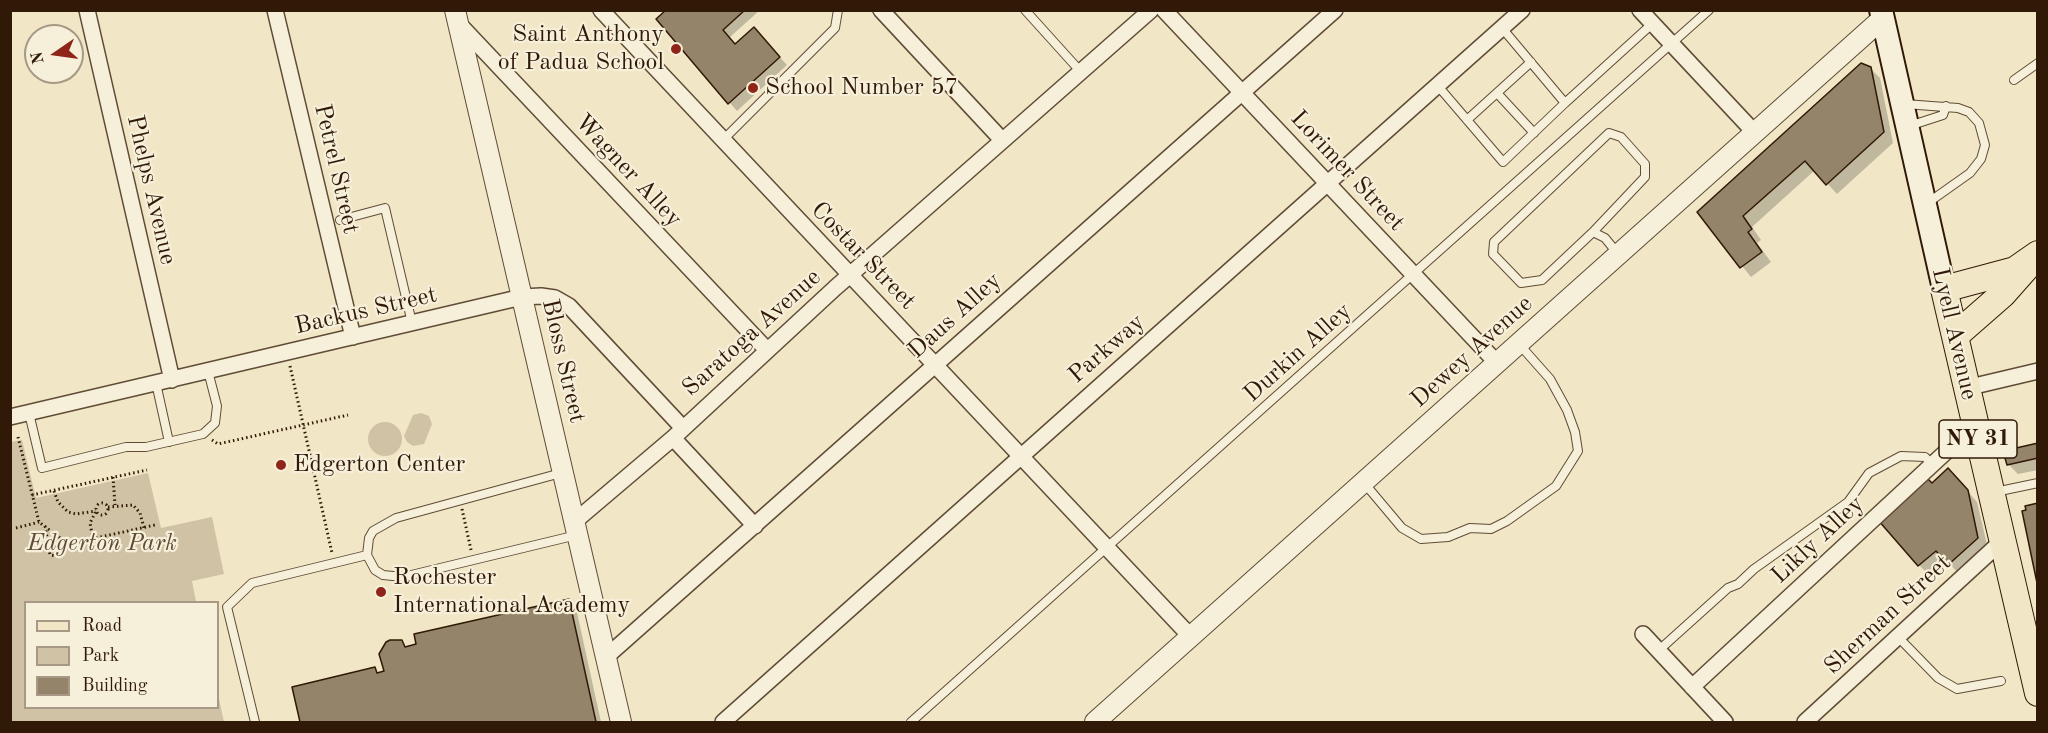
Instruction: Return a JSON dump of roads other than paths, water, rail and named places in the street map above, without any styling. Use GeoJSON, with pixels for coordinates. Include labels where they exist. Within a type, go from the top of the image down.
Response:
{"type":"FeatureCollection","features":[{"type":"Feature","properties":{"kind":"main road","name":"Lyell Avenue"},"geometry":{"type":"LineString","coordinates":[[1882,14],[2037,693]]}},
{"type":"Feature","properties":{"kind":"main road"},"geometry":{"type":"LineString","coordinates":[[1944,289],[2015,270],[2036,255]]}},
{"type":"Feature","properties":{"kind":"main road"},"geometry":{"type":"LineString","coordinates":[[1955,336],[2003,294],[2036,255]]}},
{"type":"Feature","properties":{"kind":"street","name":"Phelps Avenue"},"geometry":{"type":"LineString","coordinates":[[87,10],[172,380]]}},
{"type":"Feature","properties":{"kind":"street","name":"Petrel Street"},"geometry":{"type":"LineString","coordinates":[[276,10],[352,337]]}},
{"type":"Feature","properties":{"kind":"street","name":"Costar Street"},"geometry":{"type":"LineString","coordinates":[[601,10],[1191,637]]}},
{"type":"Feature","properties":{"kind":"street"},"geometry":{"type":"LineString","coordinates":[[881,10],[1002,140]]}},
{"type":"Feature","properties":{"kind":"street","name":"Saratoga Avenue"},"geometry":{"type":"LineString","coordinates":[[576,529],[677,432],[849,275],[1151,10]]}},
{"type":"Feature","properties":{"kind":"street","name":"Lorimer Street"},"geometry":{"type":"LineString","coordinates":[[1164,10],[1497,363]]}},
{"type":"Feature","properties":{"kind":"street","name":"Daus Alley"},"geometry":{"type":"LineString","coordinates":[[606,657],[1335,10]]}},
{"type":"Feature","properties":{"kind":"street","name":"Parkway"},"geometry":{"type":"LineString","coordinates":[[723,723],[1522,10]]}},
{"type":"Feature","properties":{"kind":"street"},"geometry":{"type":"LineString","coordinates":[[1640,10],[1755,133]]}},
{"type":"Feature","properties":{"kind":"street","name":"Dewey Avenue"},"geometry":{"type":"LineString","coordinates":[[1095,723],[1755,133],[1882,14]]}},
{"type":"Feature","properties":{"kind":"street","name":"Bloss Street"},"geometry":{"type":"LineString","coordinates":[[456,17],[621,723]]}},
{"type":"Feature","properties":{"kind":"street","name":"Wagner Alley"},"geometry":{"type":"LineString","coordinates":[[456,17],[766,350]]}},
{"type":"Feature","properties":{"kind":"street","name":"Backus Street"},"geometry":{"type":"LineString","coordinates":[[10,417],[522,297],[547,296],[569,306],[755,526]]}},
{"type":"Feature","properties":{"kind":"street"},"geometry":{"type":"LineString","coordinates":[[1966,388],[2037,371]]}},
{"type":"Feature","properties":{"kind":"street","name":"Likly Alley"},"geometry":{"type":"LineString","coordinates":[[1692,687],[1975,425]]}},
{"type":"Feature","properties":{"kind":"street","name":"Sherman Street"},"geometry":{"type":"LineString","coordinates":[[1806,722],[2002,541]]}},
{"type":"Feature","properties":{"kind":"street"},"geometry":{"type":"LineString","coordinates":[[1642,634],[1725,723]]}},
{"type":"Feature","properties":{"kind":"lane"},"geometry":{"type":"LineString","coordinates":[[723,140],[835,28],[838,10]]}},
{"type":"Feature","properties":{"kind":"lane"},"geometry":{"type":"LineString","coordinates":[[1025,10],[1081,72]]}},
{"type":"Feature","properties":{"kind":"lane","name":"Durkin Alley"},"geometry":{"type":"LineString","coordinates":[[911,723],[1709,10]]}},
{"type":"Feature","properties":{"kind":"lane"},"geometry":{"type":"LineString","coordinates":[[1438,86],[1503,162],[1652,24]]}},
{"type":"Feature","properties":{"kind":"lane"},"geometry":{"type":"LineString","coordinates":[[1502,28],[1565,103]]}},
{"type":"Feature","properties":{"kind":"lane"},"geometry":{"type":"LineString","coordinates":[[1467,120],[1531,62]]}},
{"type":"Feature","properties":{"kind":"lane"},"geometry":{"type":"LineString","coordinates":[[2014,80],[2037,63]]}},
{"type":"Feature","properties":{"kind":"lane"},"geometry":{"type":"LineString","coordinates":[[1497,93],[1534,133]]}},
{"type":"Feature","properties":{"kind":"lane"},"geometry":{"type":"LineString","coordinates":[[1902,104],[1946,106],[1969,112],[1979,123],[1985,145],[1982,159],[1970,173],[1925,204]]}},
{"type":"Feature","properties":{"kind":"lane"},"geometry":{"type":"LineString","coordinates":[[1907,127],[1943,115],[1946,106]]}},
{"type":"Feature","properties":{"kind":"lane"},"geometry":{"type":"LineString","coordinates":[[1608,133],[1621,137],[1645,164],[1645,177],[1593,232],[1542,280],[1521,283],[1493,254],[1494,242],[1608,133]]}},
{"type":"Feature","properties":{"kind":"lane"},"geometry":{"type":"LineString","coordinates":[[340,220],[385,208],[412,323]]}},
{"type":"Feature","properties":{"kind":"lane"},"geometry":{"type":"LineString","coordinates":[[1593,232],[1605,238],[1619,255]]}},
{"type":"Feature","properties":{"kind":"lane"},"geometry":{"type":"LineString","coordinates":[[1364,483],[1402,528],[1421,539],[1448,537],[1470,528],[1491,529],[1507,521],[1556,486],[1578,451],[1575,432],[1567,410],[1550,379],[1519,344]]}},
{"type":"Feature","properties":{"kind":"lane"},"geometry":{"type":"LineString","coordinates":[[29,413],[42,468],[126,447],[146,447],[169,442],[203,434],[214,423],[217,406],[208,371]]}},
{"type":"Feature","properties":{"kind":"lane"},"geometry":{"type":"LineString","coordinates":[[156,383],[169,442]]}},
{"type":"Feature","properties":{"kind":"lane"},"geometry":{"type":"LineString","coordinates":[[1658,651],[1728,588],[1738,584],[1754,569],[1848,502],[1869,473],[1901,456],[1924,457],[1932,464]]}},
{"type":"Feature","properties":{"kind":"lane"},"geometry":{"type":"LineString","coordinates":[[563,473],[396,518],[378,526],[369,538],[367,555],[375,570],[392,577],[473,560],[576,529]]}},
{"type":"Feature","properties":{"kind":"lane"},"geometry":{"type":"LineString","coordinates":[[1991,493],[2037,483]]}},
{"type":"Feature","properties":{"kind":"lane"},"geometry":{"type":"LineString","coordinates":[[255,723],[227,607],[252,583],[367,555]]}},
{"type":"Feature","properties":{"kind":"lane"},"geometry":{"type":"LineString","coordinates":[[1898,637],[1938,678],[1957,689],[2001,681]]}},
{"type":"Feature","properties":{"kind":"place","name":"Saint Anthony of Padua School"},"geometry":{"type":"Point","coordinates":[676,49]}},
{"type":"Feature","properties":{"kind":"place","name":"School Number 57"},"geometry":{"type":"Point","coordinates":[753,88]}},
{"type":"Feature","properties":{"kind":"place","name":"Edgerton Center"},"geometry":{"type":"Point","coordinates":[281,465]}},
{"type":"Feature","properties":{"kind":"place","name":"Rochester International Academy"},"geometry":{"type":"Point","coordinates":[381,592]}},
{"type":"Feature","properties":{"kind":"park label","name":"Edgerton Park"},"geometry":{"type":"Point","coordinates":[102,544]}}]}
